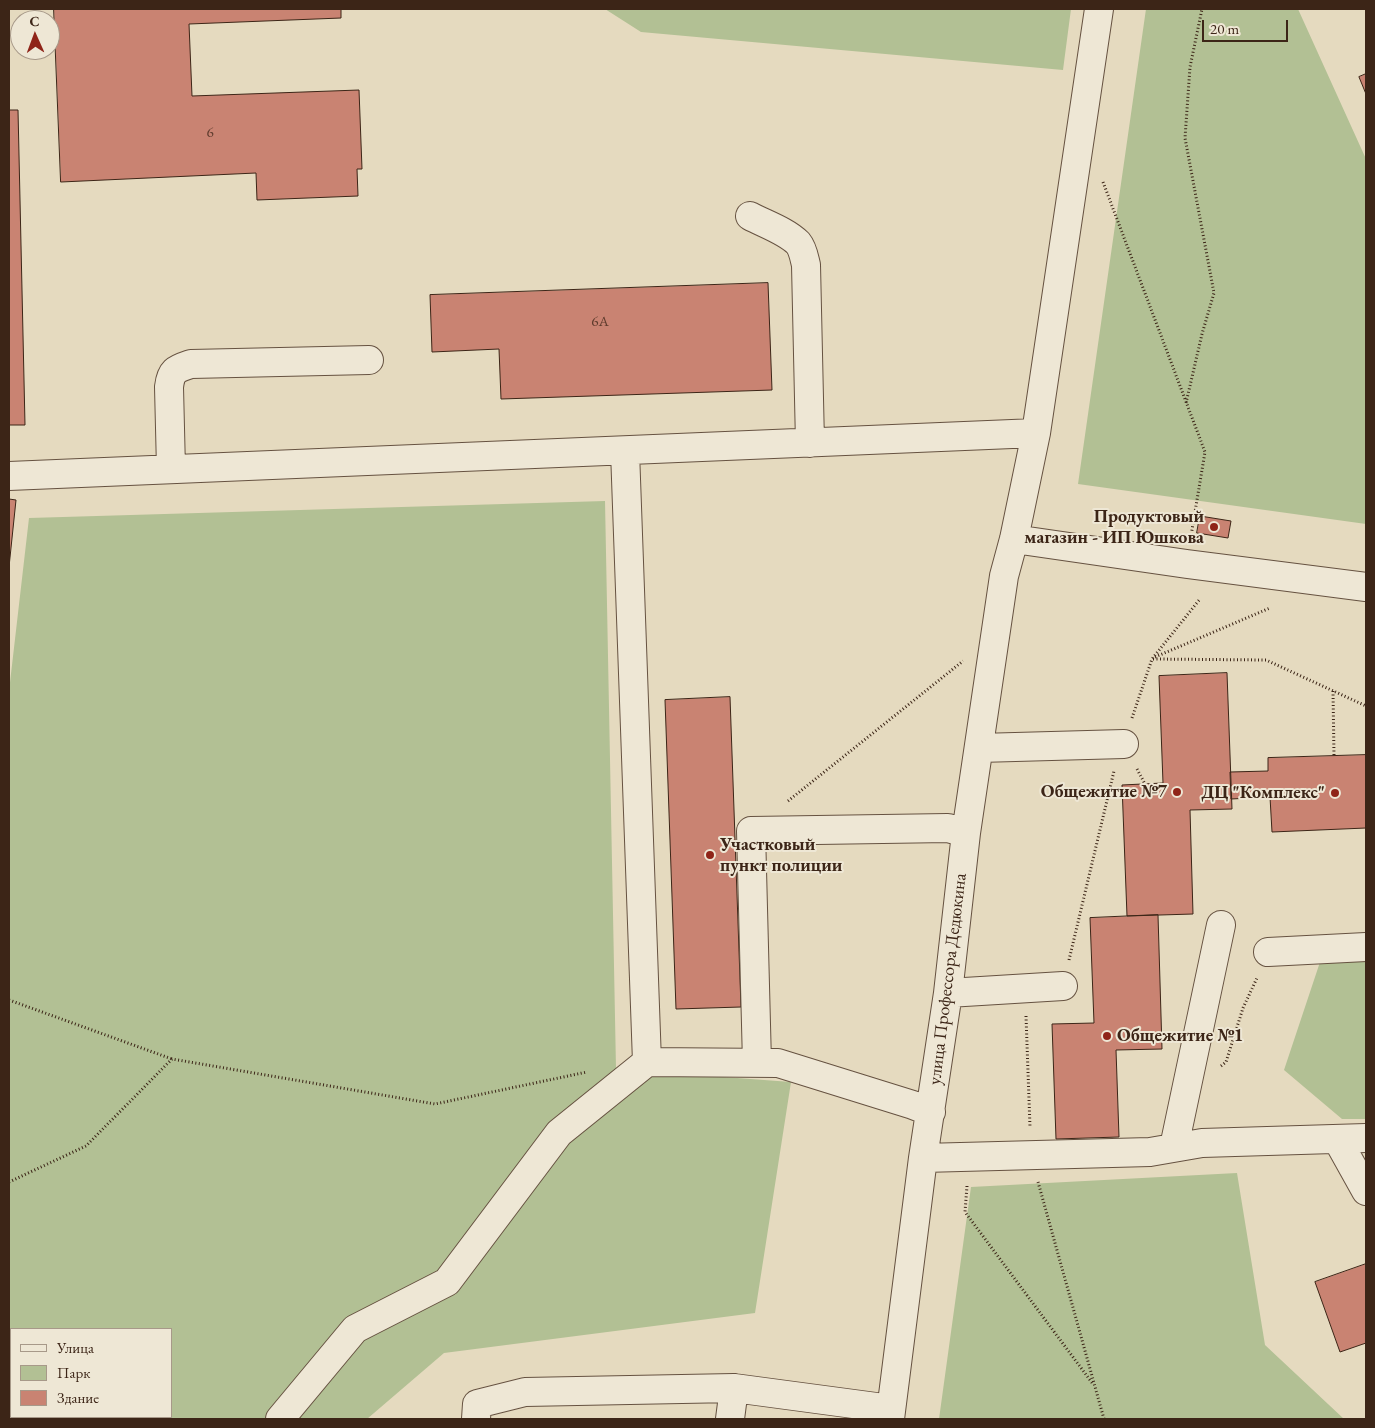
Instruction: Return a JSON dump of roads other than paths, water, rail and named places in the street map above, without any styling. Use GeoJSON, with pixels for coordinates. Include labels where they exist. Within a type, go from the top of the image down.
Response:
{"type":"FeatureCollection","features":[{"type":"Feature","properties":{"kind":"street","name":"улица Профессора Дедюкина"},"geometry":{"type":"LineString","coordinates":[[890,1414],[948,994],[966,834],[1004,576],[1014,539],[1036,434],[1099,9]]}},
{"type":"Feature","properties":{"kind":"street"},"geometry":{"type":"LineString","coordinates":[[750,216],[790,237],[799,244],[804,253],[806,265],[810,443]]}},
{"type":"Feature","properties":{"kind":"street"},"geometry":{"type":"LineString","coordinates":[[171,470],[169,387],[170,376],[177,369],[191,364],[369,360]]}},
{"type":"Feature","properties":{"kind":"street"},"geometry":{"type":"LineString","coordinates":[[9,476],[1036,434]]}},
{"type":"Feature","properties":{"kind":"street"},"geometry":{"type":"LineString","coordinates":[[626,451],[647,1062]]}},
{"type":"Feature","properties":{"kind":"street"},"geometry":{"type":"LineString","coordinates":[[1014,539],[1187,564],[1366,586]]}},
{"type":"Feature","properties":{"kind":"street"},"geometry":{"type":"LineString","coordinates":[[979,748],[1124,744]]}},
{"type":"Feature","properties":{"kind":"street"},"geometry":{"type":"LineString","coordinates":[[757,1063],[751,831],[948,828],[966,834]]}},
{"type":"Feature","properties":{"kind":"street"},"geometry":{"type":"LineString","coordinates":[[1174,1147],[1221,925]]}},
{"type":"Feature","properties":{"kind":"street"},"geometry":{"type":"LineString","coordinates":[[1268,952],[1366,946]]}},
{"type":"Feature","properties":{"kind":"street"},"geometry":{"type":"LineString","coordinates":[[948,994],[1025,987],[1063,986]]}},
{"type":"Feature","properties":{"kind":"street"},"geometry":{"type":"LineString","coordinates":[[280,1419],[355,1329],[446,1282],[559,1133],[647,1062],[778,1063],[931,1112]]}},
{"type":"Feature","properties":{"kind":"street"},"geometry":{"type":"LineString","coordinates":[[924,1158],[1150,1152],[1202,1143],[1366,1138]]}},
{"type":"Feature","properties":{"kind":"street"},"geometry":{"type":"LineString","coordinates":[[1337,1139],[1366,1191]]}},
{"type":"Feature","properties":{"kind":"street"},"geometry":{"type":"LineString","coordinates":[[476,1419],[477,1404],[525,1392],[734,1388],[890,1414]]}},
{"type":"Feature","properties":{"kind":"street"},"geometry":{"type":"LineString","coordinates":[[730,1419],[734,1388]]}},
{"type":"Feature","properties":{"kind":"place","name":"Продуктовый магазин - ИП Юшкова"},"geometry":{"type":"Point","coordinates":[1214,527]}},
{"type":"Feature","properties":{"kind":"place","name":"Общежитие №7"},"geometry":{"type":"Point","coordinates":[1177,792]}},
{"type":"Feature","properties":{"kind":"place","name":"ДЦ \"Комплекс\""},"geometry":{"type":"Point","coordinates":[1335,793]}},
{"type":"Feature","properties":{"kind":"place","name":"Участковый пункт полиции"},"geometry":{"type":"Point","coordinates":[710,855]}},
{"type":"Feature","properties":{"kind":"place","name":"Общежитие №1"},"geometry":{"type":"Point","coordinates":[1107,1036]}}]}
